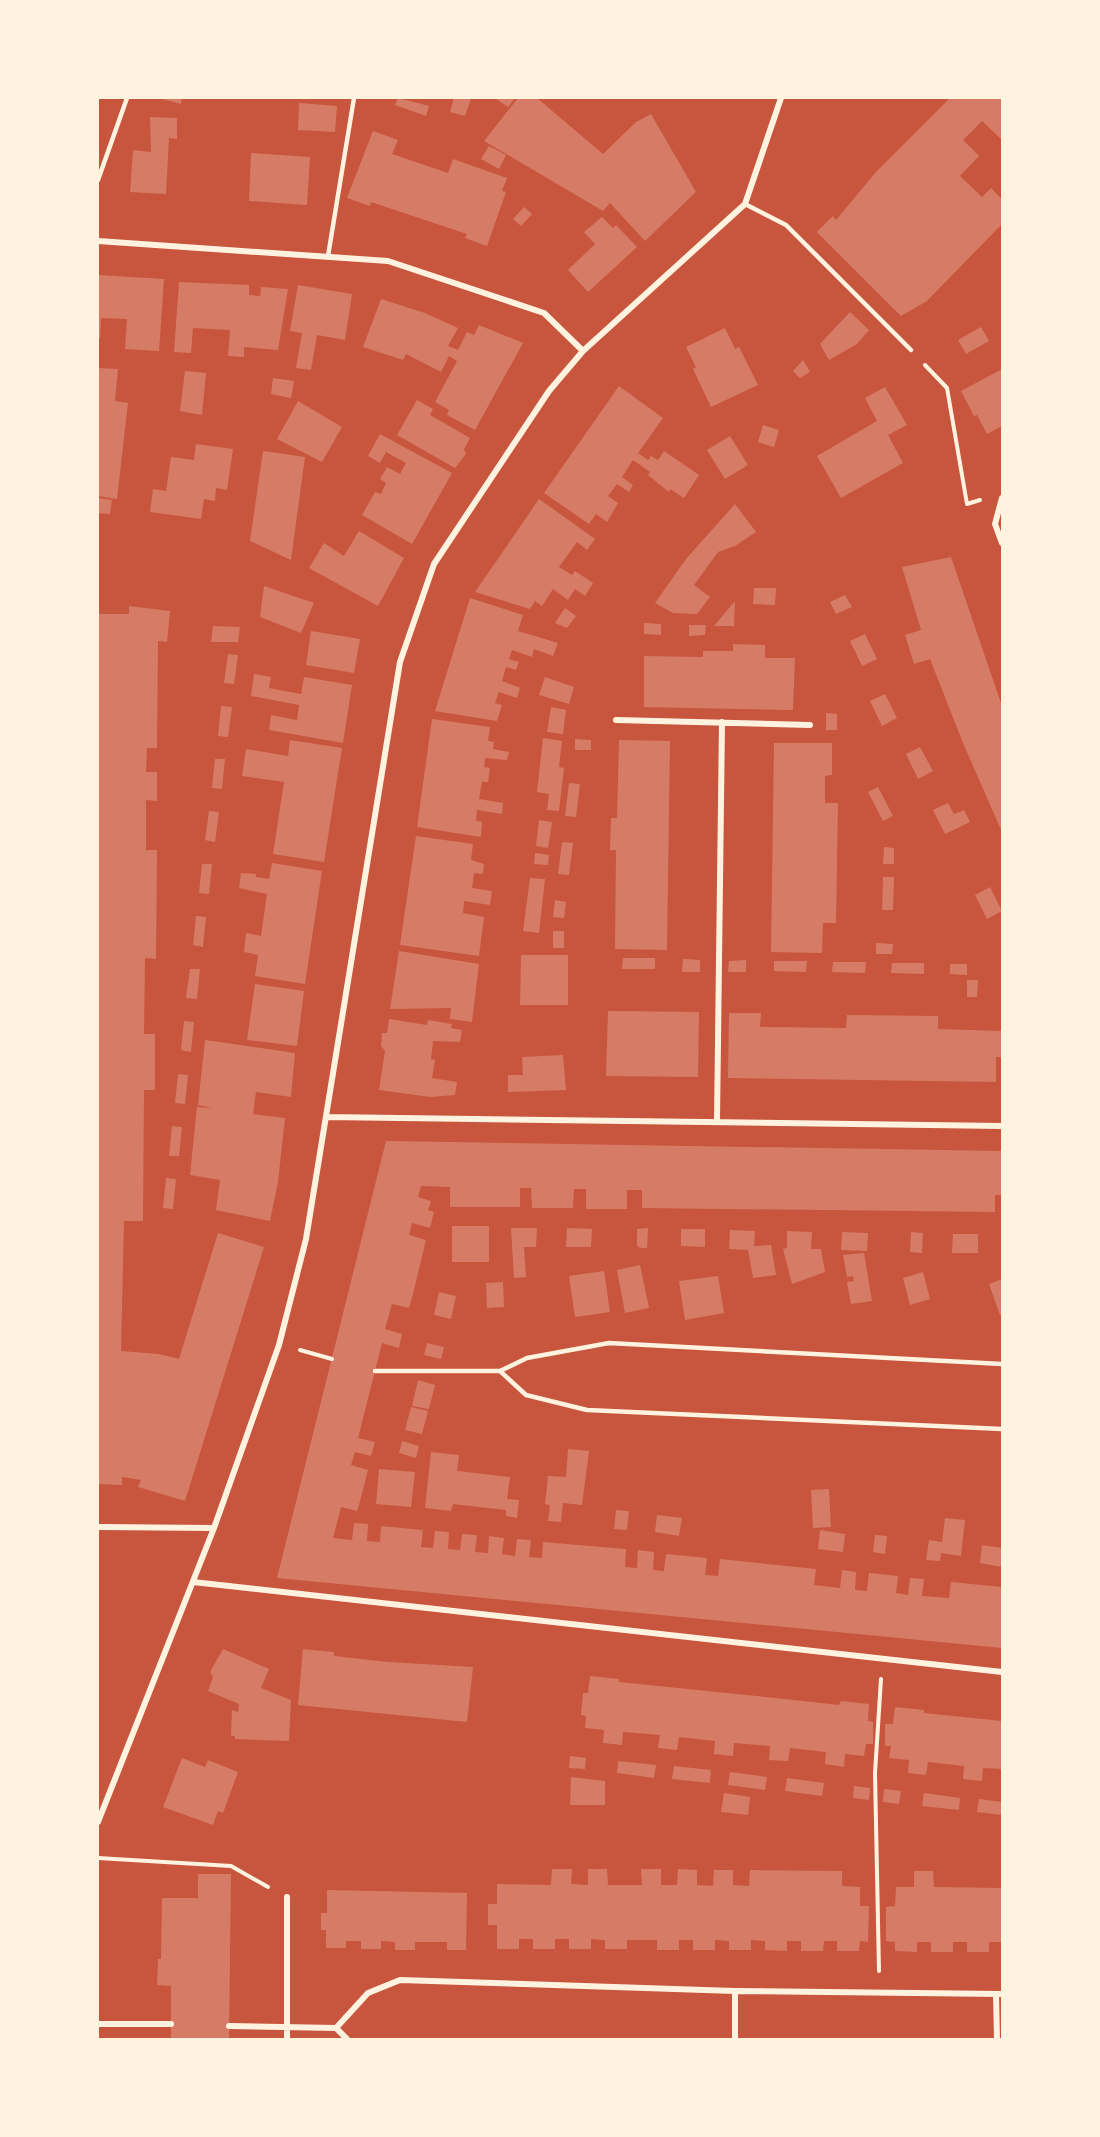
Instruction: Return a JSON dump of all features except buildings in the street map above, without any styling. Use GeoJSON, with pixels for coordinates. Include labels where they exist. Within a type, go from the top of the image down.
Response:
{"type":"FeatureCollection","features":[{"type":"Feature","properties":{"kind":"street"},"geometry":{"type":"LineString","coordinates":[[98,1822],[214,1528],[279,1344],[306,1239],[400,662],[434,564],[549,391],[583,351],[745,204],[781,98]]}},
{"type":"Feature","properties":{"kind":"street"},"geometry":{"type":"LineString","coordinates":[[98,241],[388,261],[544,313],[583,351]]}},
{"type":"Feature","properties":{"kind":"street"},"geometry":{"type":"LineString","coordinates":[[1002,498],[995,524],[1002,543]]}},
{"type":"Feature","properties":{"kind":"street"},"geometry":{"type":"LineString","coordinates":[[616,720],[810,725]]}},
{"type":"Feature","properties":{"kind":"street"},"geometry":{"type":"LineString","coordinates":[[717,1121],[722,722]]}},
{"type":"Feature","properties":{"kind":"street"},"geometry":{"type":"LineString","coordinates":[[327,1118],[1002,1126]]}},
{"type":"Feature","properties":{"kind":"street"},"geometry":{"type":"LineString","coordinates":[[98,1527],[214,1528]]}},
{"type":"Feature","properties":{"kind":"street"},"geometry":{"type":"LineString","coordinates":[[193,1582],[1002,1672]]}},
{"type":"Feature","properties":{"kind":"street"},"geometry":{"type":"LineString","coordinates":[[287,1897],[287,2040]]}},
{"type":"Feature","properties":{"kind":"street"},"geometry":{"type":"LineString","coordinates":[[336,2028],[368,1993],[400,1980],[735,1991],[999,1994],[997,2040]]}},
{"type":"Feature","properties":{"kind":"street"},"geometry":{"type":"LineString","coordinates":[[735,1991],[735,2040]]}},
{"type":"Feature","properties":{"kind":"street"},"geometry":{"type":"LineString","coordinates":[[98,2024],[171,2024]]}},
{"type":"Feature","properties":{"kind":"street"},"geometry":{"type":"LineString","coordinates":[[229,2026],[336,2028],[348,2040]]}},
{"type":"Feature","properties":{"kind":"lane"},"geometry":{"type":"LineString","coordinates":[[98,180],[127,98]]}},
{"type":"Feature","properties":{"kind":"lane"},"geometry":{"type":"LineString","coordinates":[[328,256],[354,98]]}},
{"type":"Feature","properties":{"kind":"lane"},"geometry":{"type":"LineString","coordinates":[[745,204],[786,225],[911,350]]}},
{"type":"Feature","properties":{"kind":"lane"},"geometry":{"type":"LineString","coordinates":[[375,1371],[500,1371],[527,1358],[609,1343],[1002,1364]]}},
{"type":"Feature","properties":{"kind":"lane"},"geometry":{"type":"LineString","coordinates":[[500,1371],[526,1395],[587,1410],[1002,1429]]}},
{"type":"Feature","properties":{"kind":"path"},"geometry":{"type":"LineString","coordinates":[[911,350],[947,388],[967,504],[985,497]]}},
{"type":"Feature","properties":{"kind":"path"},"geometry":{"type":"LineString","coordinates":[[279,1344],[332,1359]]}},
{"type":"Feature","properties":{"kind":"path"},"geometry":{"type":"LineString","coordinates":[[879,1993],[875,1773],[883,1657]]}},
{"type":"Feature","properties":{"kind":"path"},"geometry":{"type":"LineString","coordinates":[[98,1858],[231,1866],[287,1897]]}}]}
